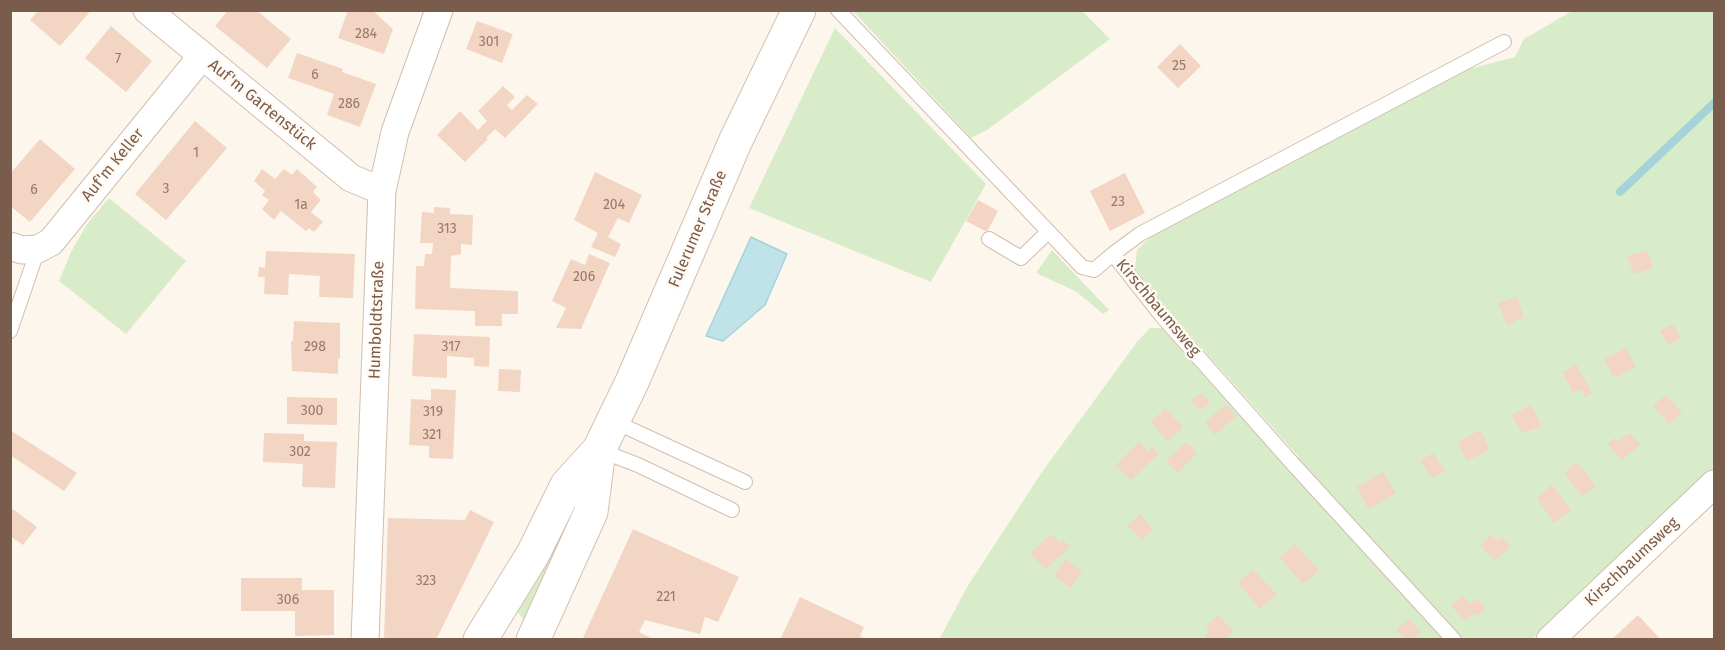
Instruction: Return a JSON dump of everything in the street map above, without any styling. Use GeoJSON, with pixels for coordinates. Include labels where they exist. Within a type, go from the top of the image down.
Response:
{"type":"FeatureCollection","features":[{"type":"Feature","properties":{"kind":"main road","name":"Fulerumer Straße"},"geometry":{"type":"LineString","coordinates":[[533,639],[591,512],[606,435],[736,140],[799,10]]}},
{"type":"Feature","properties":{"kind":"main road","name":"Fulerumer Straße"},"geometry":{"type":"LineString","coordinates":[[488,627],[533,554],[567,485],[606,435]]}},
{"type":"Feature","properties":{"kind":"main road"},"geometry":{"type":"LineString","coordinates":[[488,627],[513,622],[533,639]]}},
{"type":"Feature","properties":{"kind":"street","name":"Auf'm Gartenstück"},"geometry":{"type":"LineString","coordinates":[[147,10],[351,178],[382,191]]}},
{"type":"Feature","properties":{"kind":"street","name":"Humboldtstraße"},"geometry":{"type":"LineString","coordinates":[[365,639],[382,191],[395,132],[439,10]]}},
{"type":"Feature","properties":{"kind":"street","name":"Auf'm Keller"},"geometry":{"type":"LineString","coordinates":[[38,249],[51,242],[202,56]]}},
{"type":"Feature","properties":{"kind":"street"},"geometry":{"type":"LineString","coordinates":[[10,246],[22,250],[38,249]]}},
{"type":"Feature","properties":{"kind":"street","name":"Kirschbaumsweg"},"geometry":{"type":"LineString","coordinates":[[1550,639],[1714,484]]}},
{"type":"Feature","properties":{"kind":"lane"},"geometry":{"type":"LineString","coordinates":[[838,10],[1082,267],[1094,270],[1113,254]]}},
{"type":"Feature","properties":{"kind":"lane","name":"Kirschbaumsweg"},"geometry":{"type":"LineString","coordinates":[[1454,639],[1293,464],[1161,315],[1113,254],[1140,234],[1504,42]]}},
{"type":"Feature","properties":{"kind":"lane"},"geometry":{"type":"LineString","coordinates":[[989,239],[1021,258],[1048,232]]}},
{"type":"Feature","properties":{"kind":"lane"},"geometry":{"type":"LineString","coordinates":[[10,332],[31,276],[38,249]]}},
{"type":"Feature","properties":{"kind":"lane"},"geometry":{"type":"LineString","coordinates":[[606,435],[745,482]]}},
{"type":"Feature","properties":{"kind":"lane"},"geometry":{"type":"LineString","coordinates":[[606,435],[638,465],[732,510]]}},
{"type":"Feature","properties":{"kind":"green space"},"geometry":{"type":"Polygon","coordinates":[[[853,11],[1082,11],[1110,39],[987,130],[971,138],[853,11]]]}},
{"type":"Feature","properties":{"kind":"green space"},"geometry":{"type":"Polygon","coordinates":[[[1572,11],[1714,11],[1714,471],[1532,639],[939,640],[967,587],[1042,472],[1137,342],[1150,328],[1162,328],[1290,466],[1299,457],[1165,307],[1135,268],[1137,250],[1152,235],[1465,70],[1515,57],[1524,39],[1572,11]]]}},
{"type":"Feature","properties":{"kind":"green space"},"geometry":{"type":"Polygon","coordinates":[[[835,28],[986,184],[931,282],[749,208],[835,28]]]}},
{"type":"Feature","properties":{"kind":"green space"},"geometry":{"type":"Polygon","coordinates":[[[109,198],[186,261],[126,334],[59,281],[71,252],[87,224],[109,198]]]}},
{"type":"Feature","properties":{"kind":"green space"},"geometry":{"type":"Polygon","coordinates":[[[1052,250],[1109,310],[1103,314],[1077,292],[1036,273],[1052,250]]]}},
{"type":"Feature","properties":{"kind":"green space"},"geometry":{"type":"Polygon","coordinates":[[[570,496],[581,501],[526,622],[509,607],[570,496]]]}},
{"type":"Feature","properties":{"kind":"water"},"geometry":{"type":"Polygon","coordinates":[[[751,237],[787,254],[765,305],[723,341],[706,336],[751,237]]]}},
{"type":"Feature","properties":{"kind":"building"},"geometry":{"type":"Polygon","coordinates":[[[39,10],[87,10],[89,13],[60,46],[30,20],[39,10]]]}},
{"type":"Feature","properties":{"kind":"building"},"geometry":{"type":"Polygon","coordinates":[[[228,10],[256,10],[291,39],[267,68],[215,26],[228,10]]]}},
{"type":"Feature","properties":{"kind":"building"},"geometry":{"type":"Polygon","coordinates":[[[348,10],[372,10],[393,29],[384,54],[338,38],[348,10]]]}},
{"type":"Feature","properties":{"kind":"building"},"geometry":{"type":"Polygon","coordinates":[[[477,21],[513,34],[502,63],[466,49],[477,21]]]}},
{"type":"Feature","properties":{"kind":"building"},"geometry":{"type":"Polygon","coordinates":[[[111,26],[152,61],[126,92],[85,58],[111,26]]]}},
{"type":"Feature","properties":{"kind":"building"},"geometry":{"type":"Polygon","coordinates":[[[1180,44],[1201,66],[1178,88],[1157,67],[1180,44]]]}},
{"type":"Feature","properties":{"kind":"building"},"geometry":{"type":"Polygon","coordinates":[[[297,53],[343,69],[342,72],[376,84],[360,127],[327,115],[334,94],[288,78],[297,53]]]}},
{"type":"Feature","properties":{"kind":"building"},"geometry":{"type":"Polygon","coordinates":[[[503,86],[515,97],[507,105],[512,110],[527,95],[538,104],[505,138],[495,129],[465,162],[437,135],[460,111],[478,130],[487,121],[478,111],[503,86]]]}},
{"type":"Feature","properties":{"kind":"building"},"geometry":{"type":"Polygon","coordinates":[[[195,121],[227,148],[166,220],[135,194],[195,121]]]}},
{"type":"Feature","properties":{"kind":"building"},"geometry":{"type":"Polygon","coordinates":[[[40,139],[75,169],[30,222],[10,206],[10,174],[40,139]]]}},
{"type":"Feature","properties":{"kind":"building"},"geometry":{"type":"Polygon","coordinates":[[[262,169],[275,179],[284,169],[292,175],[297,169],[317,187],[313,192],[321,200],[311,212],[323,222],[314,232],[309,228],[306,231],[281,211],[274,220],[262,209],[269,200],[262,195],[265,191],[254,181],[262,169]]]}},
{"type":"Feature","properties":{"kind":"building"},"geometry":{"type":"Polygon","coordinates":[[[595,172],[642,195],[629,223],[618,218],[608,237],[621,244],[615,257],[591,247],[598,233],[574,220],[595,172]]]}},
{"type":"Feature","properties":{"kind":"building"},"geometry":{"type":"Polygon","coordinates":[[[1125,173],[1145,213],[1110,231],[1090,191],[1125,173]]]}},
{"type":"Feature","properties":{"kind":"building"},"geometry":{"type":"Polygon","coordinates":[[[978,200],[998,211],[987,232],[966,221],[978,200]]]}},
{"type":"Feature","properties":{"kind":"building"},"geometry":{"type":"Polygon","coordinates":[[[434,207],[450,208],[450,214],[473,215],[472,245],[461,244],[461,254],[451,256],[450,288],[518,291],[518,314],[502,314],[502,326],[475,326],[475,311],[415,309],[416,266],[424,266],[425,254],[432,254],[433,243],[420,243],[422,212],[434,213],[434,207]]]}},
{"type":"Feature","properties":{"kind":"building"},"geometry":{"type":"Polygon","coordinates":[[[266,251],[355,254],[353,298],[319,297],[320,276],[289,274],[288,295],[264,294],[265,277],[258,277],[259,267],[265,268],[266,251]]]}},
{"type":"Feature","properties":{"kind":"building"},"geometry":{"type":"Polygon","coordinates":[[[1647,251],[1653,268],[1634,274],[1627,256],[1647,251]]]}},
{"type":"Feature","properties":{"kind":"building"},"geometry":{"type":"Polygon","coordinates":[[[589,254],[610,263],[581,329],[556,328],[566,308],[552,301],[571,259],[585,265],[589,254]]]}},
{"type":"Feature","properties":{"kind":"building"},"geometry":{"type":"Polygon","coordinates":[[[1517,297],[1524,317],[1507,325],[1498,303],[1517,297]]]}},
{"type":"Feature","properties":{"kind":"building"},"geometry":{"type":"Polygon","coordinates":[[[294,321],[340,323],[338,374],[292,371],[291,341],[293,341],[294,321]]]}},
{"type":"Feature","properties":{"kind":"building"},"geometry":{"type":"Polygon","coordinates":[[[1673,324],[1681,338],[1668,345],[1660,331],[1673,324]]]}},
{"type":"Feature","properties":{"kind":"building"},"geometry":{"type":"Polygon","coordinates":[[[414,334],[490,337],[489,367],[474,366],[474,358],[447,356],[447,378],[412,376],[414,334]]]}},
{"type":"Feature","properties":{"kind":"building"},"geometry":{"type":"Polygon","coordinates":[[[1626,348],[1636,367],[1614,378],[1604,359],[1626,348]]]}},
{"type":"Feature","properties":{"kind":"building"},"geometry":{"type":"Polygon","coordinates":[[[1576,364],[1592,393],[1585,397],[1580,389],[1573,393],[1563,372],[1576,364]]]}},
{"type":"Feature","properties":{"kind":"building"},"geometry":{"type":"Polygon","coordinates":[[[499,369],[521,370],[520,392],[498,391],[499,369]]]}},
{"type":"Feature","properties":{"kind":"building"},"geometry":{"type":"Polygon","coordinates":[[[431,389],[456,390],[453,459],[429,458],[429,446],[409,445],[411,399],[431,400],[431,389]]]}},
{"type":"Feature","properties":{"kind":"building"},"geometry":{"type":"Polygon","coordinates":[[[1201,393],[1210,402],[1200,410],[1191,401],[1201,393]]]}},
{"type":"Feature","properties":{"kind":"building"},"geometry":{"type":"Polygon","coordinates":[[[1666,394],[1682,413],[1669,424],[1653,406],[1666,394]]]}},
{"type":"Feature","properties":{"kind":"building"},"geometry":{"type":"Polygon","coordinates":[[[287,397],[337,398],[337,425],[287,424],[287,397]]]}},
{"type":"Feature","properties":{"kind":"building"},"geometry":{"type":"Polygon","coordinates":[[[1226,404],[1236,416],[1215,435],[1205,422],[1226,404]]]}},
{"type":"Feature","properties":{"kind":"building"},"geometry":{"type":"Polygon","coordinates":[[[1531,405],[1542,426],[1523,433],[1511,415],[1531,405]]]}},
{"type":"Feature","properties":{"kind":"building"},"geometry":{"type":"Polygon","coordinates":[[[1165,408],[1183,427],[1168,442],[1151,422],[1165,408]]]}},
{"type":"Feature","properties":{"kind":"building"},"geometry":{"type":"Polygon","coordinates":[[[10,430],[77,473],[64,491],[10,455],[10,430]]]}},
{"type":"Feature","properties":{"kind":"building"},"geometry":{"type":"Polygon","coordinates":[[[1480,430],[1490,449],[1467,461],[1458,442],[1480,430]]]}},
{"type":"Feature","properties":{"kind":"building"},"geometry":{"type":"Polygon","coordinates":[[[264,433],[304,434],[304,441],[337,442],[335,488],[302,487],[303,464],[263,462],[264,433]]]}},
{"type":"Feature","properties":{"kind":"building"},"geometry":{"type":"Polygon","coordinates":[[[1630,433],[1640,445],[1621,460],[1608,443],[1615,438],[1618,441],[1630,433]]]}},
{"type":"Feature","properties":{"kind":"building"},"geometry":{"type":"Polygon","coordinates":[[[1139,442],[1148,452],[1152,447],[1158,454],[1131,480],[1116,465],[1139,442]]]}},
{"type":"Feature","properties":{"kind":"building"},"geometry":{"type":"Polygon","coordinates":[[[1186,442],[1197,453],[1178,473],[1166,461],[1186,442]]]}},
{"type":"Feature","properties":{"kind":"building"},"geometry":{"type":"Polygon","coordinates":[[[1433,453],[1445,471],[1432,478],[1420,461],[1433,453]]]}},
{"type":"Feature","properties":{"kind":"building"},"geometry":{"type":"Polygon","coordinates":[[[1577,462],[1596,486],[1582,496],[1564,473],[1577,462]]]}},
{"type":"Feature","properties":{"kind":"building"},"geometry":{"type":"Polygon","coordinates":[[[1383,472],[1396,493],[1368,509],[1357,487],[1383,472]]]}},
{"type":"Feature","properties":{"kind":"building"},"geometry":{"type":"Polygon","coordinates":[[[1552,485],[1571,510],[1554,523],[1537,498],[1552,485]]]}},
{"type":"Feature","properties":{"kind":"building"},"geometry":{"type":"Polygon","coordinates":[[[10,507],[37,527],[23,545],[10,536],[10,507]]]}},
{"type":"Feature","properties":{"kind":"building"},"geometry":{"type":"Polygon","coordinates":[[[470,510],[494,522],[436,640],[384,640],[388,518],[465,520],[470,510]]]}},
{"type":"Feature","properties":{"kind":"building"},"geometry":{"type":"Polygon","coordinates":[[[1140,514],[1153,529],[1142,540],[1127,526],[1140,514]]]}},
{"type":"Feature","properties":{"kind":"building"},"geometry":{"type":"Polygon","coordinates":[[[633,529],[739,577],[718,622],[705,617],[700,634],[645,620],[639,632],[655,640],[582,640],[633,529]]]}},
{"type":"Feature","properties":{"kind":"building"},"geometry":{"type":"Polygon","coordinates":[[[1051,534],[1060,543],[1063,540],[1070,547],[1046,569],[1030,554],[1051,534]]]}},
{"type":"Feature","properties":{"kind":"building"},"geometry":{"type":"Polygon","coordinates":[[[1491,535],[1497,541],[1502,537],[1510,547],[1495,561],[1480,545],[1491,535]]]}},
{"type":"Feature","properties":{"kind":"building"},"geometry":{"type":"Polygon","coordinates":[[[1295,544],[1319,571],[1303,584],[1280,558],[1295,544]]]}},
{"type":"Feature","properties":{"kind":"building"},"geometry":{"type":"Polygon","coordinates":[[[1066,559],[1082,572],[1070,588],[1054,575],[1066,559]]]}},
{"type":"Feature","properties":{"kind":"building"},"geometry":{"type":"Polygon","coordinates":[[[1253,569],[1277,595],[1260,609],[1238,583],[1253,569]]]}},
{"type":"Feature","properties":{"kind":"building"},"geometry":{"type":"Polygon","coordinates":[[[241,578],[302,578],[302,590],[334,590],[334,635],[295,636],[295,611],[241,611],[241,578]]]}},
{"type":"Feature","properties":{"kind":"building"},"geometry":{"type":"Polygon","coordinates":[[[1463,596],[1470,604],[1478,599],[1486,609],[1476,616],[1473,614],[1464,621],[1451,605],[1463,596]]]}},
{"type":"Feature","properties":{"kind":"building"},"geometry":{"type":"Polygon","coordinates":[[[800,597],[864,627],[860,636],[868,640],[780,640],[800,597]]]}},
{"type":"Feature","properties":{"kind":"building"},"geometry":{"type":"Polygon","coordinates":[[[1218,615],[1233,631],[1224,640],[1209,640],[1205,636],[1210,632],[1206,626],[1218,615]]]}},
{"type":"Feature","properties":{"kind":"building"},"geometry":{"type":"Polygon","coordinates":[[[1638,615],[1661,640],[1611,640],[1638,615]]]}},
{"type":"Feature","properties":{"kind":"building"},"geometry":{"type":"Polygon","coordinates":[[[1409,619],[1421,632],[1411,640],[1406,640],[1396,629],[1409,619]]]}},
{"type":"Feature","properties":{"kind":"waterway"},"geometry":{"type":"LineString","coordinates":[[1620,192],[1714,103]]}}]}
